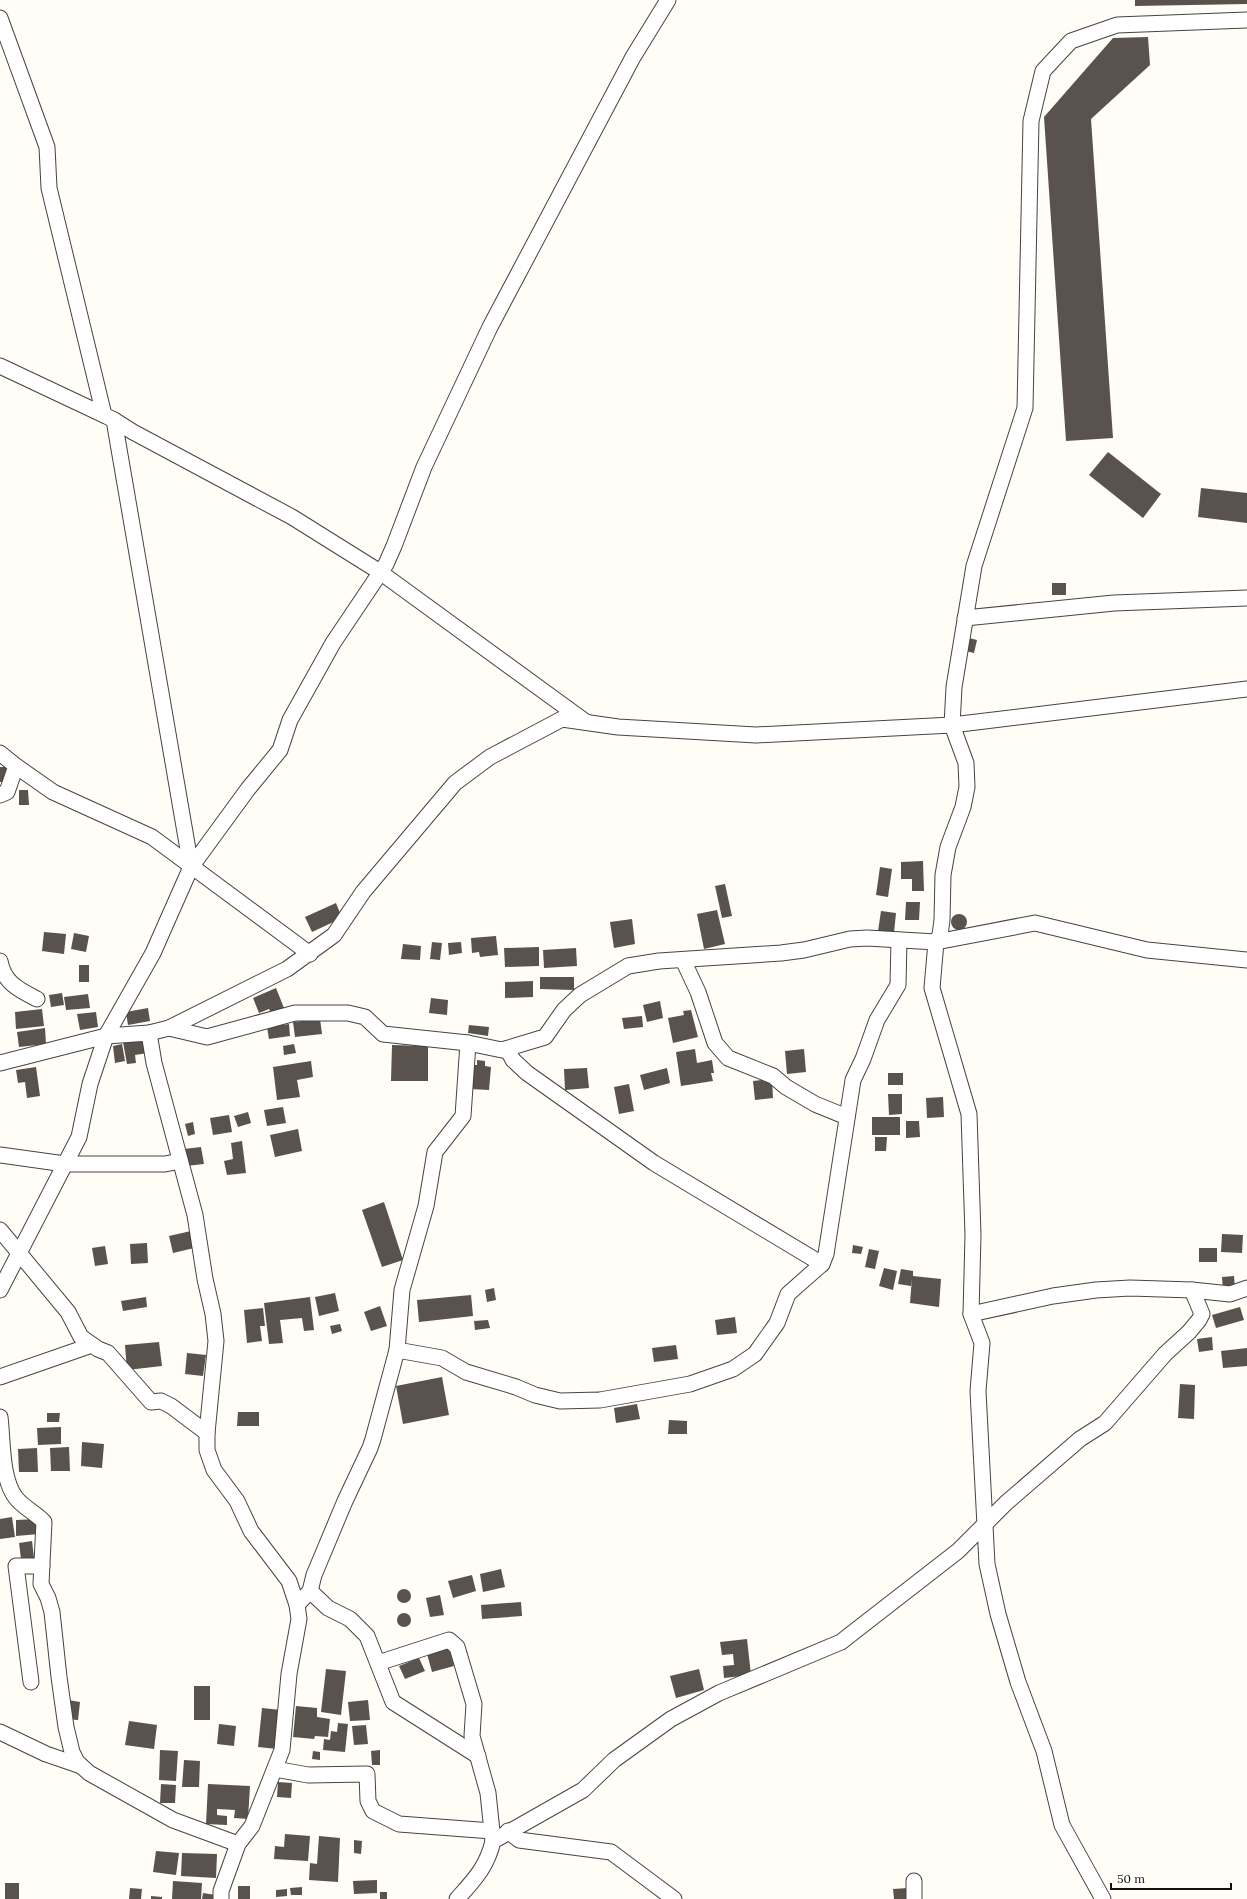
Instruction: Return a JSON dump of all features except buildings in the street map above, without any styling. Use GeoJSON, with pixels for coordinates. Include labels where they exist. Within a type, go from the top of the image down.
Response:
{"type":"FeatureCollection","features":[{"type":"Feature","properties":{"kind":"street"},"geometry":{"type":"LineString","coordinates":[[0,1290],[79,1137],[90,1084],[106,1036],[153,953],[191,867],[241,801],[248,788],[280,750],[290,720],[325,657],[380,572],[394,546],[424,466],[490,326],[633,57],[668,0]]}},
{"type":"Feature","properties":{"kind":"street"},"geometry":{"type":"LineString","coordinates":[[0,18],[47,147],[49,188],[109,417],[191,867]]}},
{"type":"Feature","properties":{"kind":"street"},"geometry":{"type":"LineString","coordinates":[[1103,1899],[1062,1826],[1044,1751],[1018,1682],[998,1614],[987,1564],[978,1390],[982,1343],[971,1314],[973,1235],[969,1114],[932,988],[936,942],[940,935],[942,920],[942,885],[945,864],[948,847],[965,799],[968,773],[962,749],[952,725],[954,687],[974,566],[1025,408],[1030,121],[1043,71],[1071,41],[1117,25],[1247,20]]}},
{"type":"Feature","properties":{"kind":"street"},"geometry":{"type":"LineString","coordinates":[[0,366],[109,417],[133,432],[292,517],[380,572],[587,722]]}},
{"type":"Feature","properties":{"kind":"street"},"geometry":{"type":"LineString","coordinates":[[965,618],[1114,603],[1247,598]]}},
{"type":"Feature","properties":{"kind":"street"},"geometry":{"type":"LineString","coordinates":[[0,1064],[106,1036],[150,1033],[169,1028],[287,969],[310,954],[334,935],[363,892],[455,783],[490,756],[562,719],[618,727],[756,735],[952,725],[1247,689]]}},
{"type":"Feature","properties":{"kind":"street"},"geometry":{"type":"LineString","coordinates":[[0,753],[53,792],[152,838],[310,954]]}},
{"type":"Feature","properties":{"kind":"street"},"geometry":{"type":"LineString","coordinates":[[0,795],[7,792],[16,766]]}},
{"type":"Feature","properties":{"kind":"street"},"geometry":{"type":"LineString","coordinates":[[169,1028],[207,1037],[295,1013],[348,1013],[365,1017],[383,1034],[468,1043],[502,1050],[545,1037],[564,1010],[580,995],[628,966],[683,960],[781,954],[856,939],[936,942],[1035,923],[1147,950],[1247,960]]}},
{"type":"Feature","properties":{"kind":"street"},"geometry":{"type":"LineString","coordinates":[[397,1350],[442,1358],[466,1372],[516,1387],[535,1395],[560,1401],[600,1400],[690,1384],[733,1369],[755,1354],[777,1323],[788,1294],[822,1264],[826,1254],[853,1080],[863,1059],[877,1020],[898,985],[899,940]]}},
{"type":"Feature","properties":{"kind":"street"},"geometry":{"type":"LineString","coordinates":[[683,960],[698,992],[715,1043],[728,1058],[773,1076],[786,1088],[815,1104],[847,1117]]}},
{"type":"Feature","properties":{"kind":"street"},"geometry":{"type":"LineString","coordinates":[[0,961],[2,970],[15,988],[37,999]]}},
{"type":"Feature","properties":{"kind":"street"},"geometry":{"type":"LineString","coordinates":[[150,1033],[154,1063],[195,1215],[216,1341],[207,1433],[207,1450],[214,1470],[238,1501],[251,1531],[289,1581],[297,1605],[299,1619],[289,1674],[282,1750],[252,1826],[238,1844],[221,1891],[221,1899]]}},
{"type":"Feature","properties":{"kind":"street"},"geometry":{"type":"LineString","coordinates":[[297,1605],[310,1591],[314,1575],[345,1501],[370,1448],[397,1350],[402,1290],[426,1206],[435,1152],[463,1116],[468,1043]]}},
{"type":"Feature","properties":{"kind":"street"},"geometry":{"type":"LineString","coordinates":[[507,1049],[513,1060],[527,1073],[654,1163],[822,1264]]}},
{"type":"Feature","properties":{"kind":"street"},"geometry":{"type":"LineString","coordinates":[[0,1155],[65,1164],[165,1164],[180,1161]]}},
{"type":"Feature","properties":{"kind":"street"},"geometry":{"type":"LineString","coordinates":[[2,1235],[20,1253],[68,1312],[81,1337],[92,1345],[108,1353],[151,1402],[161,1401],[171,1406],[207,1433]]}},
{"type":"Feature","properties":{"kind":"street"},"geometry":{"type":"LineString","coordinates":[[971,1314],[1053,1296],[1096,1290],[1130,1288],[1192,1290],[1230,1294],[1247,1288]]}},
{"type":"Feature","properties":{"kind":"street"},"geometry":{"type":"LineString","coordinates":[[275,1769],[308,1775],[367,1774],[368,1801],[372,1811],[399,1824],[493,1836],[508,1831],[583,1790],[614,1760],[671,1718],[720,1692],[841,1642],[958,1551],[1006,1503],[1080,1439],[1105,1423],[1165,1354],[1189,1332],[1202,1314],[1192,1290]]}},
{"type":"Feature","properties":{"kind":"street"},"geometry":{"type":"LineString","coordinates":[[0,1377],[92,1345]]}},
{"type":"Feature","properties":{"kind":"street"},"geometry":{"type":"LineString","coordinates":[[0,1417],[4,1487],[44,1522],[41,1584],[48,1598],[52,1612],[58,1677],[66,1727],[72,1752],[81,1766],[89,1773],[173,1820],[238,1844]]}},
{"type":"Feature","properties":{"kind":"street"},"geometry":{"type":"LineString","coordinates":[[31,1682],[16,1566],[42,1566]]}},
{"type":"Feature","properties":{"kind":"street"},"geometry":{"type":"LineString","coordinates":[[310,1591],[328,1608],[350,1620],[366,1636],[394,1702],[478,1756]]}},
{"type":"Feature","properties":{"kind":"street"},"geometry":{"type":"LineString","coordinates":[[378,1663],[449,1640],[457,1647],[474,1704],[472,1736],[488,1793],[493,1836],[489,1858],[457,1899]]}},
{"type":"Feature","properties":{"kind":"street"},"geometry":{"type":"LineString","coordinates":[[0,1732],[46,1754],[81,1766]]}},
{"type":"Feature","properties":{"kind":"street"},"geometry":{"type":"LineString","coordinates":[[508,1831],[519,1840],[611,1852],[674,1899]]}},
{"type":"Feature","properties":{"kind":"street"},"geometry":{"type":"LineString","coordinates":[[914,1881],[914,1899]]}}]}
